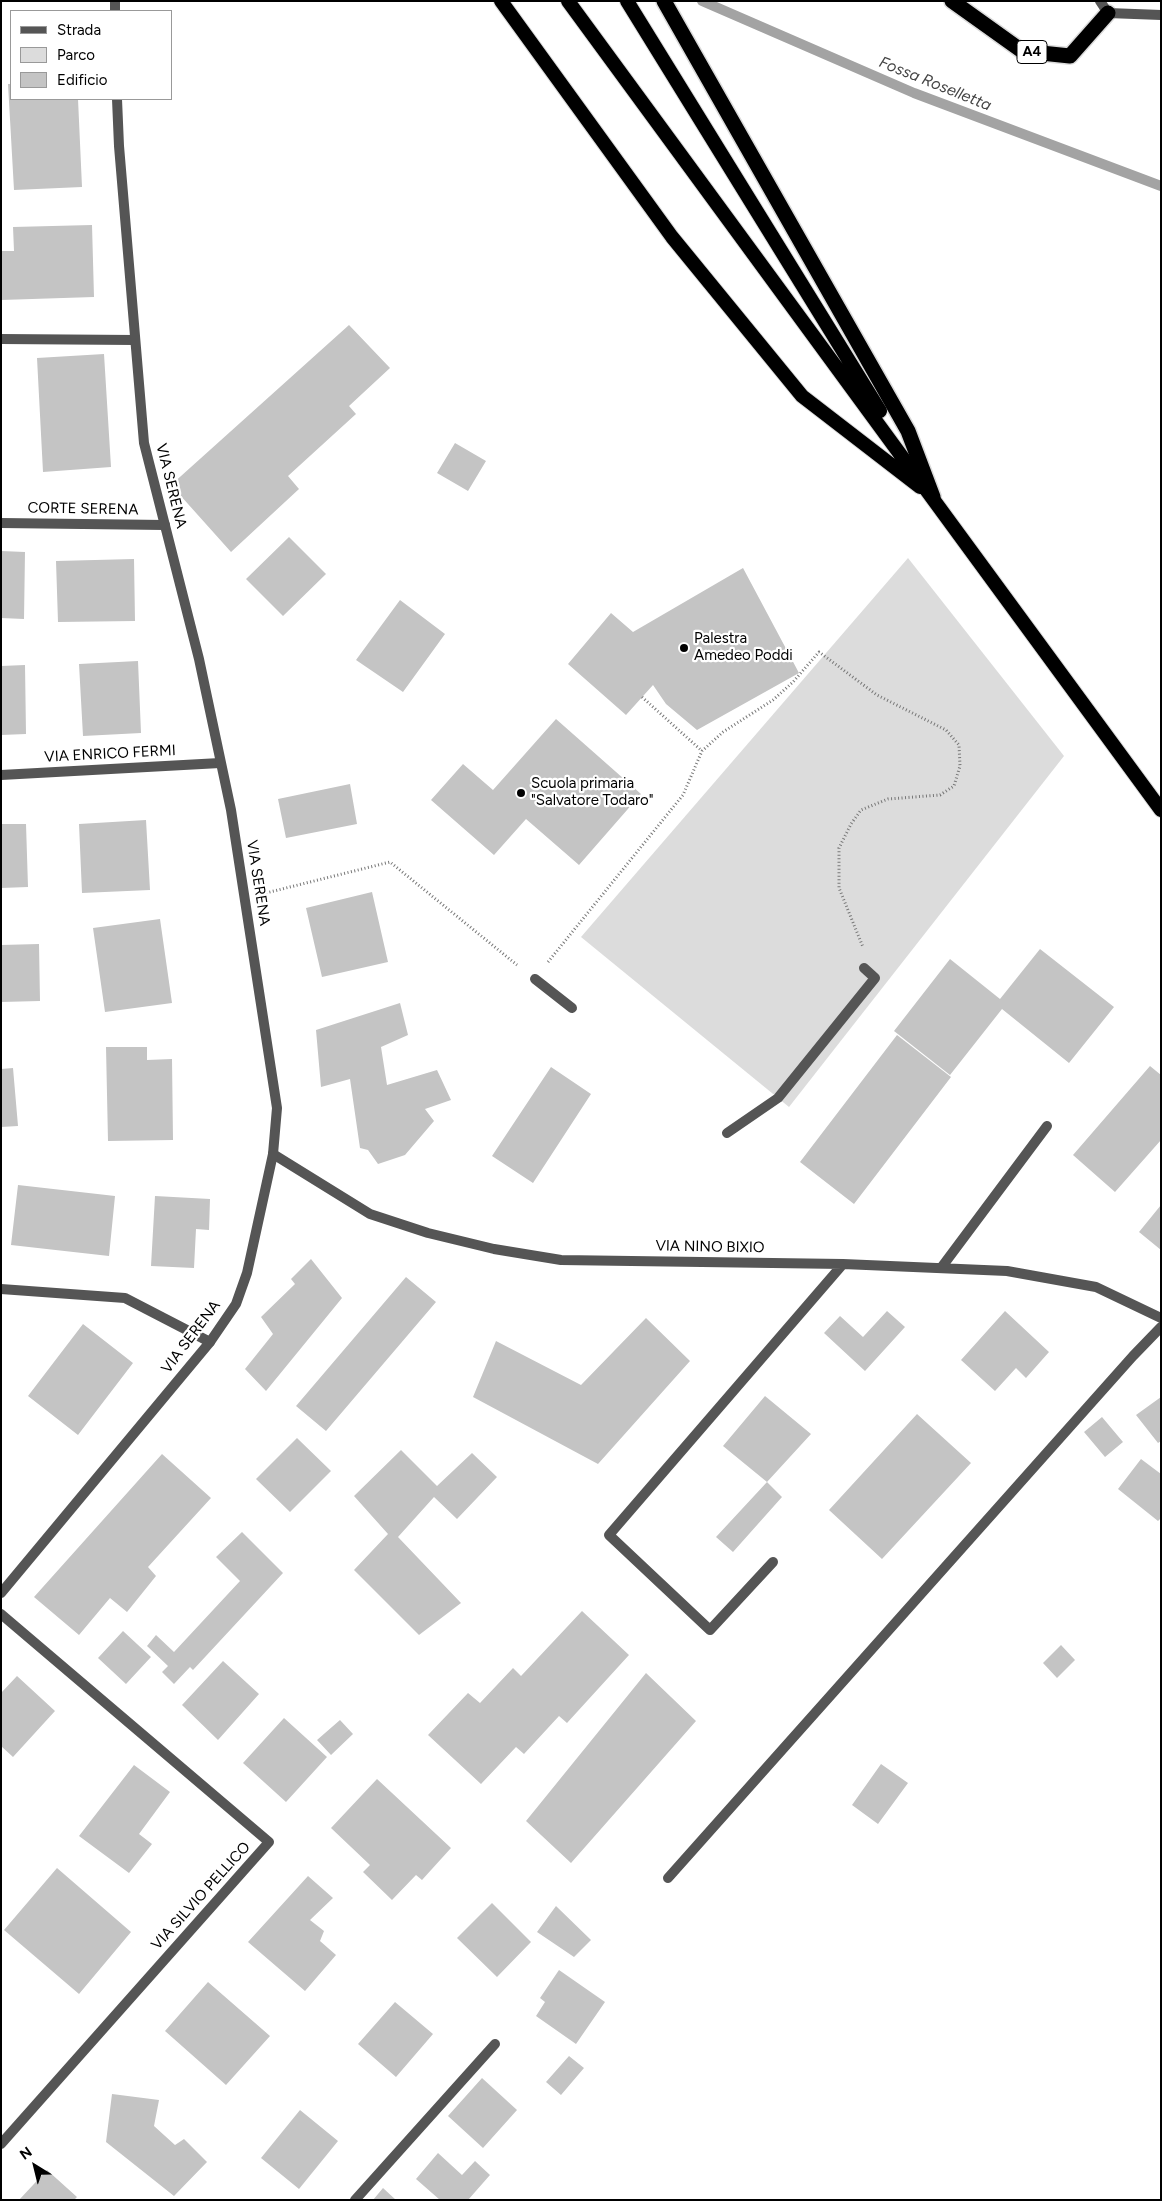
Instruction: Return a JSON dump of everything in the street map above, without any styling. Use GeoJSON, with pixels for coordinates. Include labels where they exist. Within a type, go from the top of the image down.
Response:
{"type":"FeatureCollection","features":[{"type":"Feature","properties":{"kind":"highway"},"geometry":{"type":"LineString","coordinates":[[501,1],[672,238],[802,396],[933,497]]}},
{"type":"Feature","properties":{"kind":"highway"},"geometry":{"type":"LineString","coordinates":[[568,1],[1161,810]]}},
{"type":"Feature","properties":{"kind":"highway"},"geometry":{"type":"LineString","coordinates":[[627,1],[933,497]]}},
{"type":"Feature","properties":{"kind":"highway"},"geometry":{"type":"LineString","coordinates":[[664,1],[908,431],[933,497]]}},
{"type":"Feature","properties":{"kind":"highway","name":"A4"},"geometry":{"type":"LineString","coordinates":[[952,1],[1022,51],[1070,56],[1104,7]]}},
{"type":"Feature","properties":{"kind":"street"},"geometry":{"type":"LineString","coordinates":[[1104,7],[1161,15]]}},
{"type":"Feature","properties":{"kind":"street","name":"VIA SERENA"},"geometry":{"type":"LineString","coordinates":[[1,1593],[210,1342],[236,1304],[247,1273],[273,1154],[277,1108],[246,899],[220,763],[198,659],[144,443],[118,146],[117,100]]}},
{"type":"Feature","properties":{"kind":"street"},"geometry":{"type":"LineString","coordinates":[[1,339],[135,340]]}},
{"type":"Feature","properties":{"kind":"street","name":"CORTE SERENA"},"geometry":{"type":"LineString","coordinates":[[1,523],[165,525]]}},
{"type":"Feature","properties":{"kind":"street","name":"VIA ENRICO FERMI"},"geometry":{"type":"LineString","coordinates":[[1,775],[220,763]]}},
{"type":"Feature","properties":{"kind":"street"},"geometry":{"type":"LineString","coordinates":[[727,1133],[778,1098],[875,978],[864,968]]}},
{"type":"Feature","properties":{"kind":"street"},"geometry":{"type":"LineString","coordinates":[[535,979],[572,1008]]}},
{"type":"Feature","properties":{"kind":"street"},"geometry":{"type":"LineString","coordinates":[[941,1268],[1047,1126]]}},
{"type":"Feature","properties":{"kind":"street","name":"VIA NINO BIXIO"},"geometry":{"type":"LineString","coordinates":[[273,1154],[370,1214],[428,1233],[494,1248],[561,1260],[843,1264],[1007,1271],[1096,1287],[1161,1318]]}},
{"type":"Feature","properties":{"kind":"street"},"geometry":{"type":"LineString","coordinates":[[773,1562],[710,1630],[609,1535],[843,1264]]}},
{"type":"Feature","properties":{"kind":"street"},"geometry":{"type":"LineString","coordinates":[[1,1289],[125,1298],[210,1342]]}},
{"type":"Feature","properties":{"kind":"street"},"geometry":{"type":"LineString","coordinates":[[668,1878],[1126,1363],[1161,1327]]}},
{"type":"Feature","properties":{"kind":"street","name":"VIA SILVIO PELLICO"},"geometry":{"type":"LineString","coordinates":[[1,1614],[269,1842],[1,2144]]}},
{"type":"Feature","properties":{"kind":"street"},"geometry":{"type":"LineString","coordinates":[[356,2200],[495,2044]]}},
{"type":"Feature","properties":{"kind":"path"},"geometry":{"type":"LineString","coordinates":[[246,899],[390,862],[535,979],[684,795],[702,751],[723,732],[773,700],[794,682],[819,652],[877,695],[946,730],[959,745],[960,766],[954,786],[940,795],[888,799],[861,810],[850,824],[839,848],[839,888],[862,947],[864,968]]}},
{"type":"Feature","properties":{"kind":"path"},"geometry":{"type":"LineString","coordinates":[[642,698],[702,751]]}},
{"type":"Feature","properties":{"kind":"green space"},"geometry":{"type":"Polygon","coordinates":[[[908,558],[1064,756],[789,1107],[581,937],[908,558]]]}},
{"type":"Feature","properties":{"kind":"building"},"geometry":{"type":"Polygon","coordinates":[[[8,84],[10,84],[10,100],[78,100],[82,187],[14,190],[8,84]]]}},
{"type":"Feature","properties":{"kind":"building"},"geometry":{"type":"Polygon","coordinates":[[[92,225],[94,297],[1,300],[1,251],[14,251],[13,227],[92,225]]]}},
{"type":"Feature","properties":{"kind":"building"},"geometry":{"type":"Polygon","coordinates":[[[349,325],[390,368],[349,406],[356,414],[288,476],[299,489],[231,552],[171,485],[349,325]]]}},
{"type":"Feature","properties":{"kind":"building"},"geometry":{"type":"Polygon","coordinates":[[[104,354],[111,467],[43,472],[37,358],[104,354]]]}},
{"type":"Feature","properties":{"kind":"building"},"geometry":{"type":"Polygon","coordinates":[[[455,443],[486,461],[468,491],[437,473],[455,443]]]}},
{"type":"Feature","properties":{"kind":"building"},"geometry":{"type":"Polygon","coordinates":[[[289,537],[326,574],[283,616],[246,579],[289,537]]]}},
{"type":"Feature","properties":{"kind":"building"},"geometry":{"type":"Polygon","coordinates":[[[1,551],[25,552],[24,619],[1,618],[1,551]]]}},
{"type":"Feature","properties":{"kind":"building"},"geometry":{"type":"Polygon","coordinates":[[[134,559],[135,621],[58,622],[56,561],[134,559]]]}},
{"type":"Feature","properties":{"kind":"building","name":"Palestra Amedeo Poddi"},"geometry":{"type":"Polygon","coordinates":[[[743,568],[799,673],[697,730],[666,704],[653,685],[626,715],[568,664],[611,613],[633,632],[743,568]]]}},
{"type":"Feature","properties":{"kind":"building"},"geometry":{"type":"Polygon","coordinates":[[[400,600],[445,634],[403,692],[356,660],[400,600]]]}},
{"type":"Feature","properties":{"kind":"building"},"geometry":{"type":"Polygon","coordinates":[[[138,661],[141,733],[83,736],[79,664],[138,661]]]}},
{"type":"Feature","properties":{"kind":"building"},"geometry":{"type":"Polygon","coordinates":[[[25,665],[26,734],[1,735],[1,666],[25,665]]]}},
{"type":"Feature","properties":{"kind":"building"},"geometry":{"type":"Polygon","coordinates":[[[556,719],[641,794],[579,865],[526,819],[494,855],[431,800],[463,764],[493,790],[556,719]]]}},
{"type":"Feature","properties":{"kind":"building"},"geometry":{"type":"Polygon","coordinates":[[[350,784],[357,824],[286,838],[278,799],[350,784]]]}},
{"type":"Feature","properties":{"kind":"building"},"geometry":{"type":"Polygon","coordinates":[[[146,820],[150,890],[82,893],[79,824],[146,820]]]}},
{"type":"Feature","properties":{"kind":"building"},"geometry":{"type":"Polygon","coordinates":[[[1,824],[26,824],[28,887],[1,888],[1,824]]]}},
{"type":"Feature","properties":{"kind":"building"},"geometry":{"type":"Polygon","coordinates":[[[372,892],[388,962],[322,977],[306,908],[372,892]]]}},
{"type":"Feature","properties":{"kind":"building"},"geometry":{"type":"Polygon","coordinates":[[[160,919],[172,1003],[105,1012],[93,928],[160,919]]]}},
{"type":"Feature","properties":{"kind":"building"},"geometry":{"type":"Polygon","coordinates":[[[39,944],[40,1001],[1,1002],[1,945],[39,944]]]}},
{"type":"Feature","properties":{"kind":"building"},"geometry":{"type":"Polygon","coordinates":[[[1040,949],[1114,1007],[1069,1063],[1002,1009],[950,1075],[894,1031],[950,959],[1000,999],[1040,949]]]}},
{"type":"Feature","properties":{"kind":"building"},"geometry":{"type":"Polygon","coordinates":[[[400,1003],[408,1035],[381,1047],[387,1085],[437,1070],[451,1100],[425,1109],[434,1121],[405,1155],[378,1164],[368,1150],[360,1148],[350,1079],[321,1087],[316,1030],[400,1003]]]}},
{"type":"Feature","properties":{"kind":"building"},"geometry":{"type":"Polygon","coordinates":[[[897,1035],[951,1077],[854,1204],[800,1162],[897,1035]]]}},
{"type":"Feature","properties":{"kind":"building"},"geometry":{"type":"Polygon","coordinates":[[[106,1047],[147,1047],[147,1060],[172,1059],[173,1140],[108,1141],[106,1047]]]}},
{"type":"Feature","properties":{"kind":"building"},"geometry":{"type":"Polygon","coordinates":[[[1150,1066],[1161,1075],[1161,1140],[1115,1192],[1073,1155],[1150,1066]]]}},
{"type":"Feature","properties":{"kind":"building"},"geometry":{"type":"Polygon","coordinates":[[[551,1067],[591,1094],[533,1183],[492,1156],[551,1067]]]}},
{"type":"Feature","properties":{"kind":"building"},"geometry":{"type":"Polygon","coordinates":[[[13,1068],[18,1126],[1,1127],[1,1069],[13,1068]]]}},
{"type":"Feature","properties":{"kind":"building"},"geometry":{"type":"Polygon","coordinates":[[[18,1185],[115,1196],[109,1256],[11,1245],[18,1185]]]}},
{"type":"Feature","properties":{"kind":"building"},"geometry":{"type":"Polygon","coordinates":[[[155,1196],[210,1199],[209,1230],[196,1229],[194,1268],[151,1266],[155,1196]]]}},
{"type":"Feature","properties":{"kind":"building"},"geometry":{"type":"Polygon","coordinates":[[[1161,1205],[1161,1250],[1139,1232],[1161,1205]]]}},
{"type":"Feature","properties":{"kind":"building"},"geometry":{"type":"Polygon","coordinates":[[[311,1259],[342,1298],[266,1391],[245,1369],[273,1334],[261,1317],[295,1284],[291,1279],[311,1259]]]}},
{"type":"Feature","properties":{"kind":"building"},"geometry":{"type":"Polygon","coordinates":[[[406,1277],[436,1302],[326,1431],[296,1406],[406,1277]]]}},
{"type":"Feature","properties":{"kind":"building"},"geometry":{"type":"Polygon","coordinates":[[[887,1311],[905,1327],[865,1371],[824,1333],[840,1316],[863,1337],[887,1311]]]}},
{"type":"Feature","properties":{"kind":"building"},"geometry":{"type":"Polygon","coordinates":[[[1005,1311],[1049,1352],[1026,1378],[1016,1368],[995,1391],[961,1360],[1005,1311]]]}},
{"type":"Feature","properties":{"kind":"building"},"geometry":{"type":"Polygon","coordinates":[[[646,1318],[690,1361],[598,1464],[473,1397],[496,1341],[581,1385],[646,1318]]]}},
{"type":"Feature","properties":{"kind":"building"},"geometry":{"type":"Polygon","coordinates":[[[83,1324],[133,1363],[78,1435],[28,1396],[83,1324]]]}},
{"type":"Feature","properties":{"kind":"building"},"geometry":{"type":"Polygon","coordinates":[[[765,1396],[811,1434],[767,1482],[723,1446],[765,1396]]]}},
{"type":"Feature","properties":{"kind":"building"},"geometry":{"type":"Polygon","coordinates":[[[1161,1397],[1161,1441],[1158,1443],[1136,1415],[1161,1397]]]}},
{"type":"Feature","properties":{"kind":"building"},"geometry":{"type":"Polygon","coordinates":[[[917,1414],[971,1463],[882,1559],[829,1510],[917,1414]]]}},
{"type":"Feature","properties":{"kind":"building"},"geometry":{"type":"Polygon","coordinates":[[[1102,1417],[1123,1442],[1105,1457],[1084,1432],[1102,1417]]]}},
{"type":"Feature","properties":{"kind":"building"},"geometry":{"type":"Polygon","coordinates":[[[297,1438],[331,1471],[290,1512],[256,1479],[297,1438]]]}},
{"type":"Feature","properties":{"kind":"building"},"geometry":{"type":"Polygon","coordinates":[[[401,1450],[437,1486],[472,1453],[497,1477],[457,1519],[434,1497],[398,1537],[461,1603],[419,1635],[354,1570],[388,1534],[354,1496],[401,1450]]]}},
{"type":"Feature","properties":{"kind":"building"},"geometry":{"type":"Polygon","coordinates":[[[162,1454],[211,1498],[148,1567],[156,1576],[127,1612],[110,1598],[79,1635],[34,1597],[162,1454]]]}},
{"type":"Feature","properties":{"kind":"building"},"geometry":{"type":"Polygon","coordinates":[[[1141,1459],[1161,1474],[1161,1518],[1158,1521],[1118,1489],[1141,1459]]]}},
{"type":"Feature","properties":{"kind":"building"},"geometry":{"type":"Polygon","coordinates":[[[767,1482],[782,1497],[733,1552],[716,1537],[767,1482]]]}},
{"type":"Feature","properties":{"kind":"building"},"geometry":{"type":"Polygon","coordinates":[[[242,1532],[283,1573],[193,1670],[190,1667],[174,1684],[162,1672],[168,1666],[147,1646],[156,1635],[174,1652],[240,1581],[216,1557],[242,1532]]]}},
{"type":"Feature","properties":{"kind":"building"},"geometry":{"type":"Polygon","coordinates":[[[582,1611],[629,1655],[567,1723],[559,1716],[524,1754],[516,1747],[481,1784],[428,1735],[468,1693],[480,1703],[513,1668],[521,1676],[582,1611]]]}},
{"type":"Feature","properties":{"kind":"building"},"geometry":{"type":"Polygon","coordinates":[[[123,1631],[151,1657],[126,1684],[98,1658],[123,1631]]]}},
{"type":"Feature","properties":{"kind":"building"},"geometry":{"type":"Polygon","coordinates":[[[1061,1645],[1075,1660],[1057,1678],[1043,1663],[1061,1645]]]}},
{"type":"Feature","properties":{"kind":"building"},"geometry":{"type":"Polygon","coordinates":[[[223,1661],[259,1694],[218,1740],[182,1705],[223,1661]]]}},
{"type":"Feature","properties":{"kind":"building"},"geometry":{"type":"Polygon","coordinates":[[[646,1673],[696,1721],[571,1863],[526,1821],[646,1673]]]}},
{"type":"Feature","properties":{"kind":"building"},"geometry":{"type":"Polygon","coordinates":[[[17,1676],[55,1711],[13,1757],[1,1746],[1,1693],[17,1676]]]}},
{"type":"Feature","properties":{"kind":"building"},"geometry":{"type":"Polygon","coordinates":[[[284,1718],[327,1757],[286,1802],[243,1763],[284,1718]]]}},
{"type":"Feature","properties":{"kind":"building"},"geometry":{"type":"Polygon","coordinates":[[[340,1720],[353,1734],[331,1755],[317,1740],[340,1720]]]}},
{"type":"Feature","properties":{"kind":"building"},"geometry":{"type":"Polygon","coordinates":[[[881,1764],[908,1783],[878,1824],[852,1805],[881,1764]]]}},
{"type":"Feature","properties":{"kind":"building"},"geometry":{"type":"Polygon","coordinates":[[[134,1765],[170,1792],[139,1834],[152,1844],[129,1873],[79,1836],[134,1765]]]}},
{"type":"Feature","properties":{"kind":"building"},"geometry":{"type":"Polygon","coordinates":[[[377,1779],[451,1848],[422,1880],[416,1875],[392,1900],[363,1872],[370,1865],[331,1828],[377,1779]]]}},
{"type":"Feature","properties":{"kind":"building"},"geometry":{"type":"Polygon","coordinates":[[[57,1868],[131,1932],[79,1994],[4,1930],[57,1868]]]}},
{"type":"Feature","properties":{"kind":"building"},"geometry":{"type":"Polygon","coordinates":[[[308,1876],[333,1898],[310,1920],[324,1931],[320,1941],[336,1955],[305,1991],[248,1942],[308,1876]]]}},
{"type":"Feature","properties":{"kind":"building"},"geometry":{"type":"Polygon","coordinates":[[[492,1903],[531,1942],[497,1977],[457,1938],[492,1903]]]}},
{"type":"Feature","properties":{"kind":"building"},"geometry":{"type":"Polygon","coordinates":[[[556,1906],[591,1940],[574,1957],[537,1932],[556,1906]]]}},
{"type":"Feature","properties":{"kind":"building"},"geometry":{"type":"Polygon","coordinates":[[[559,1970],[605,2002],[576,2044],[536,2016],[545,2002],[540,1998],[559,1970]]]}},
{"type":"Feature","properties":{"kind":"building"},"geometry":{"type":"Polygon","coordinates":[[[208,1982],[270,2036],[226,2085],[165,2031],[208,1982]]]}},
{"type":"Feature","properties":{"kind":"building"},"geometry":{"type":"Polygon","coordinates":[[[395,2002],[433,2034],[396,2077],[358,2044],[395,2002]]]}},
{"type":"Feature","properties":{"kind":"building"},"geometry":{"type":"Polygon","coordinates":[[[569,2056],[584,2068],[561,2095],[546,2082],[569,2056]]]}},
{"type":"Feature","properties":{"kind":"building"},"geometry":{"type":"Polygon","coordinates":[[[482,2078],[517,2110],[483,2148],[448,2116],[482,2078]]]}},
{"type":"Feature","properties":{"kind":"building"},"geometry":{"type":"Polygon","coordinates":[[[112,2094],[159,2100],[154,2126],[175,2145],[184,2139],[207,2162],[174,2196],[106,2142],[112,2094]]]}},
{"type":"Feature","properties":{"kind":"building"},"geometry":{"type":"Polygon","coordinates":[[[300,2110],[338,2141],[299,2189],[261,2158],[300,2110]]]}},
{"type":"Feature","properties":{"kind":"building"},"geometry":{"type":"Polygon","coordinates":[[[438,2153],[462,2175],[475,2161],[490,2175],[468,2200],[440,2200],[416,2179],[438,2153]]]}},
{"type":"Feature","properties":{"kind":"building"},"geometry":{"type":"Polygon","coordinates":[[[47,2170],[77,2197],[74,2200],[19,2200],[47,2170]]]}},
{"type":"Feature","properties":{"kind":"building"},"geometry":{"type":"Polygon","coordinates":[[[383,2188],[396,2200],[373,2200],[383,2188]]]}},
{"type":"Feature","properties":{"kind":"waterway","name":"Fossa Roselletta"},"geometry":{"type":"LineString","coordinates":[[702,1],[914,93],[1161,186]]}},
{"type":"Feature","properties":{"kind":"place","name":"Palestra Amedeo Poddi"},"geometry":{"type":"Point","coordinates":[684,648]}},
{"type":"Feature","properties":{"kind":"place","name":"Scuola primaria \"Salvatore Todaro\""},"geometry":{"type":"Point","coordinates":[521,793]}}]}
